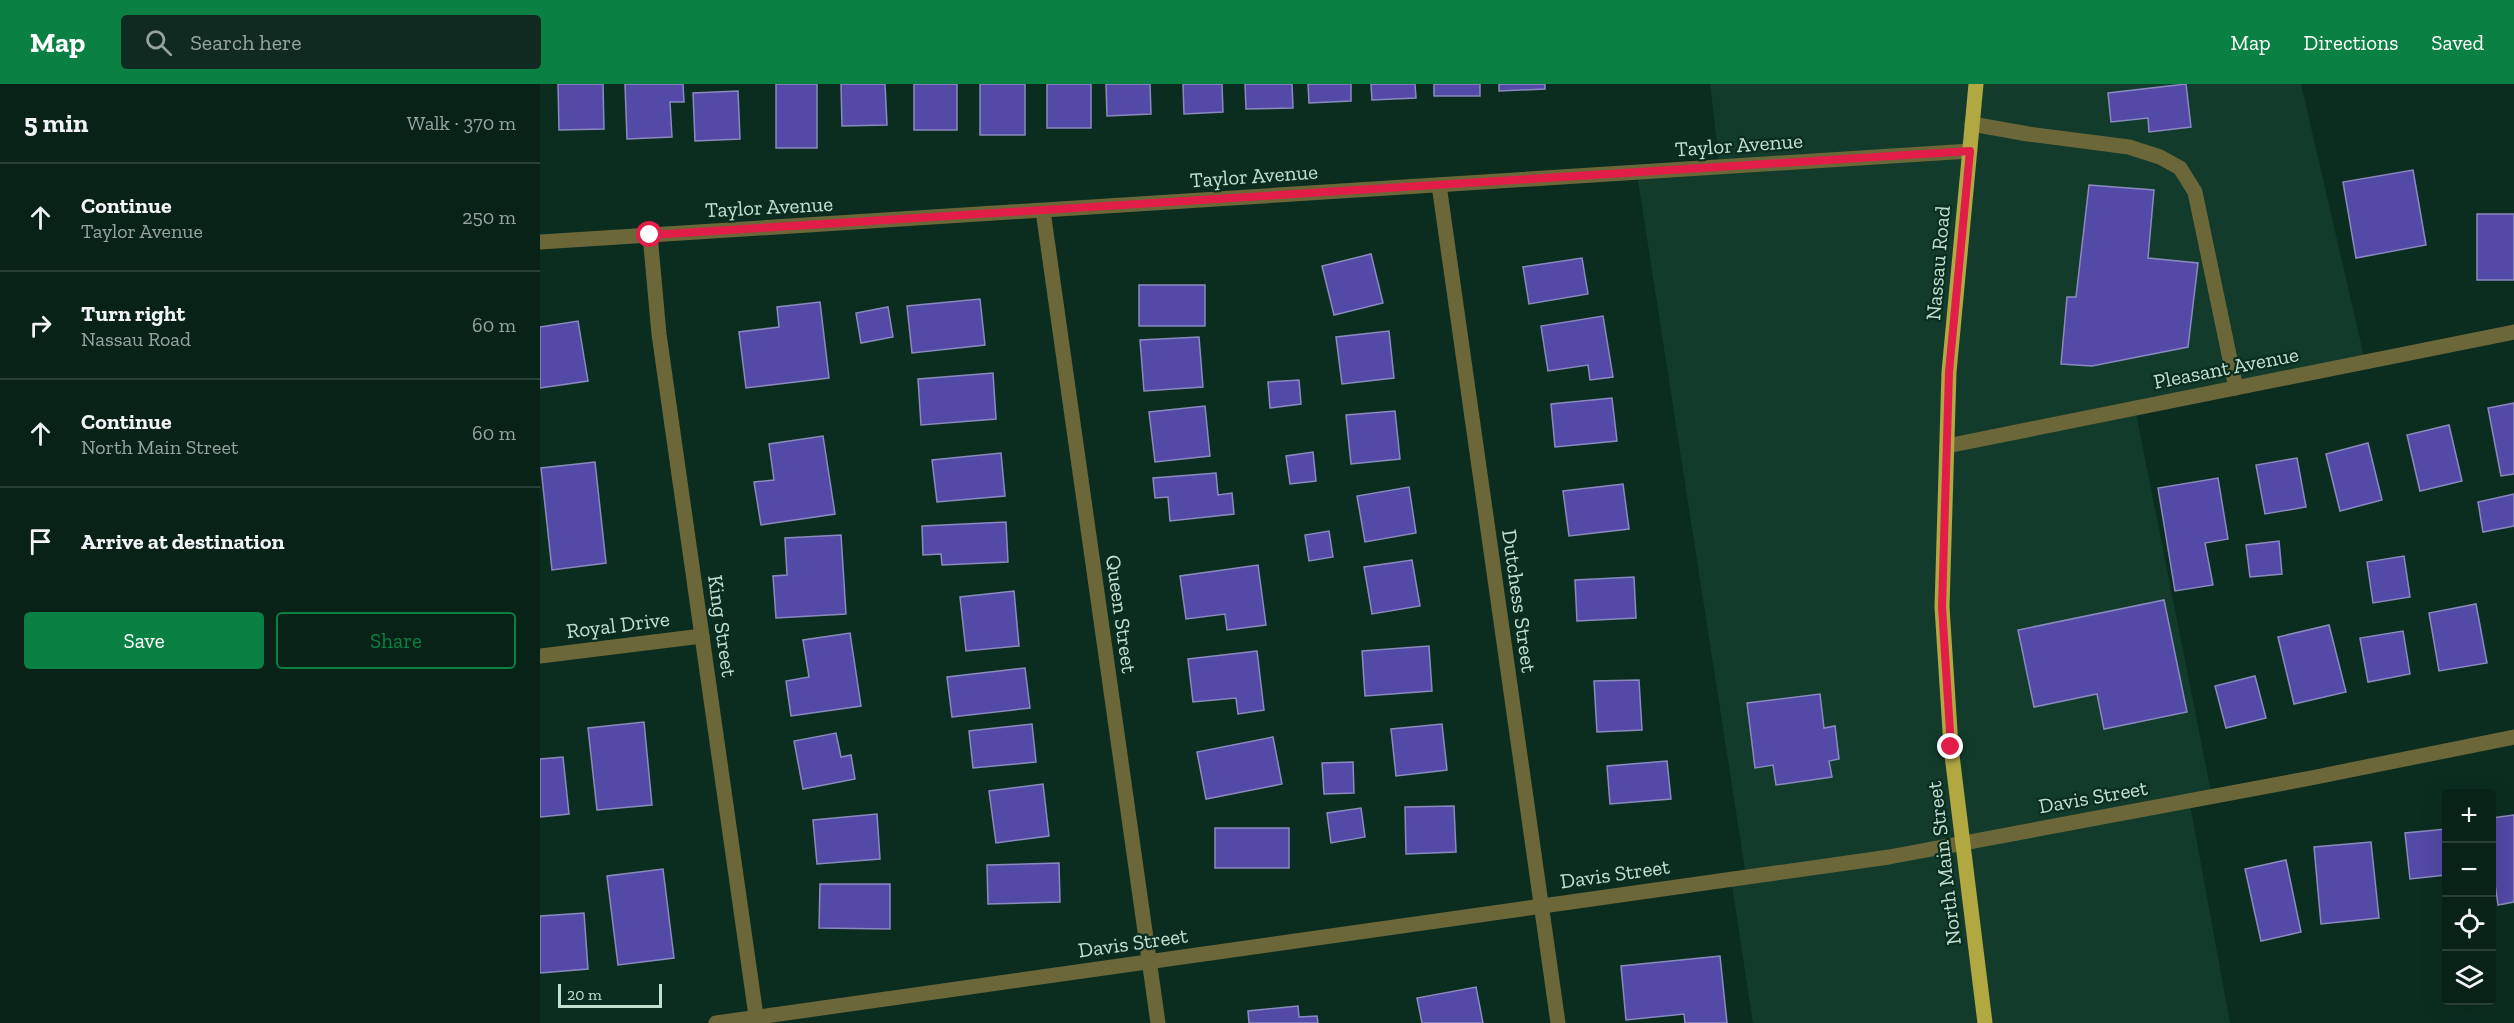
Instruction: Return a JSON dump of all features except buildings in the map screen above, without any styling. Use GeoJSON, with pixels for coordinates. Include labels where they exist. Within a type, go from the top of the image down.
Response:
{"type":"FeatureCollection","features":[{"type":"Feature","properties":{"kind":"main road","name":"Nassau Road"},"geometry":{"type":"LineString","coordinates":[[1947,446],[1949,372],[1976,84]]}},
{"type":"Feature","properties":{"kind":"main road","name":"North Main Street"},"geometry":{"type":"LineString","coordinates":[[1947,446],[1942,607],[1951,747],[1984,1023]]}},
{"type":"Feature","properties":{"kind":"street"},"geometry":{"type":"LineString","coordinates":[[1972,124],[2024,134],[2129,147],[2160,157],[2180,168],[2195,192],[2236,388]]}},
{"type":"Feature","properties":{"kind":"street","name":"Taylor Avenue"},"geometry":{"type":"LineString","coordinates":[[540,242],[1970,151]]}},
{"type":"Feature","properties":{"kind":"street","name":"Dutchess Street"},"geometry":{"type":"LineString","coordinates":[[1439,185],[1558,1023]]}},
{"type":"Feature","properties":{"kind":"street","name":"Queen Street"},"geometry":{"type":"LineString","coordinates":[[1043,211],[1158,1023]]}},
{"type":"Feature","properties":{"kind":"street","name":"King Street"},"geometry":{"type":"LineString","coordinates":[[650,235],[659,334],[757,1020]]}},
{"type":"Feature","properties":{"kind":"street","name":"Pleasant Avenue"},"geometry":{"type":"LineString","coordinates":[[1947,446],[2514,332]]}},
{"type":"Feature","properties":{"kind":"street","name":"Royal Drive"},"geometry":{"type":"LineString","coordinates":[[540,656],[702,636]]}},
{"type":"Feature","properties":{"kind":"street","name":"Davis Street"},"geometry":{"type":"LineString","coordinates":[[716,1023],[757,1020],[1889,857],[2311,778],[2514,737]]}},
{"type":"Feature","properties":{"kind":"shaded area"},"geometry":{"type":"Polygon","coordinates":[[[1710,84],[2301,84],[2365,361],[2135,408],[2211,792],[2189,799],[2230,1023],[1753,1023],[1731,879],[1746,876],[1637,174],[1720,169],[1710,84]]]}},
{"type":"Feature","properties":{"kind":"route"},"geometry":{"type":"LineString","coordinates":[[650,235],[1970,151],[1949,372],[1942,607],[1951,747]]}}]}
